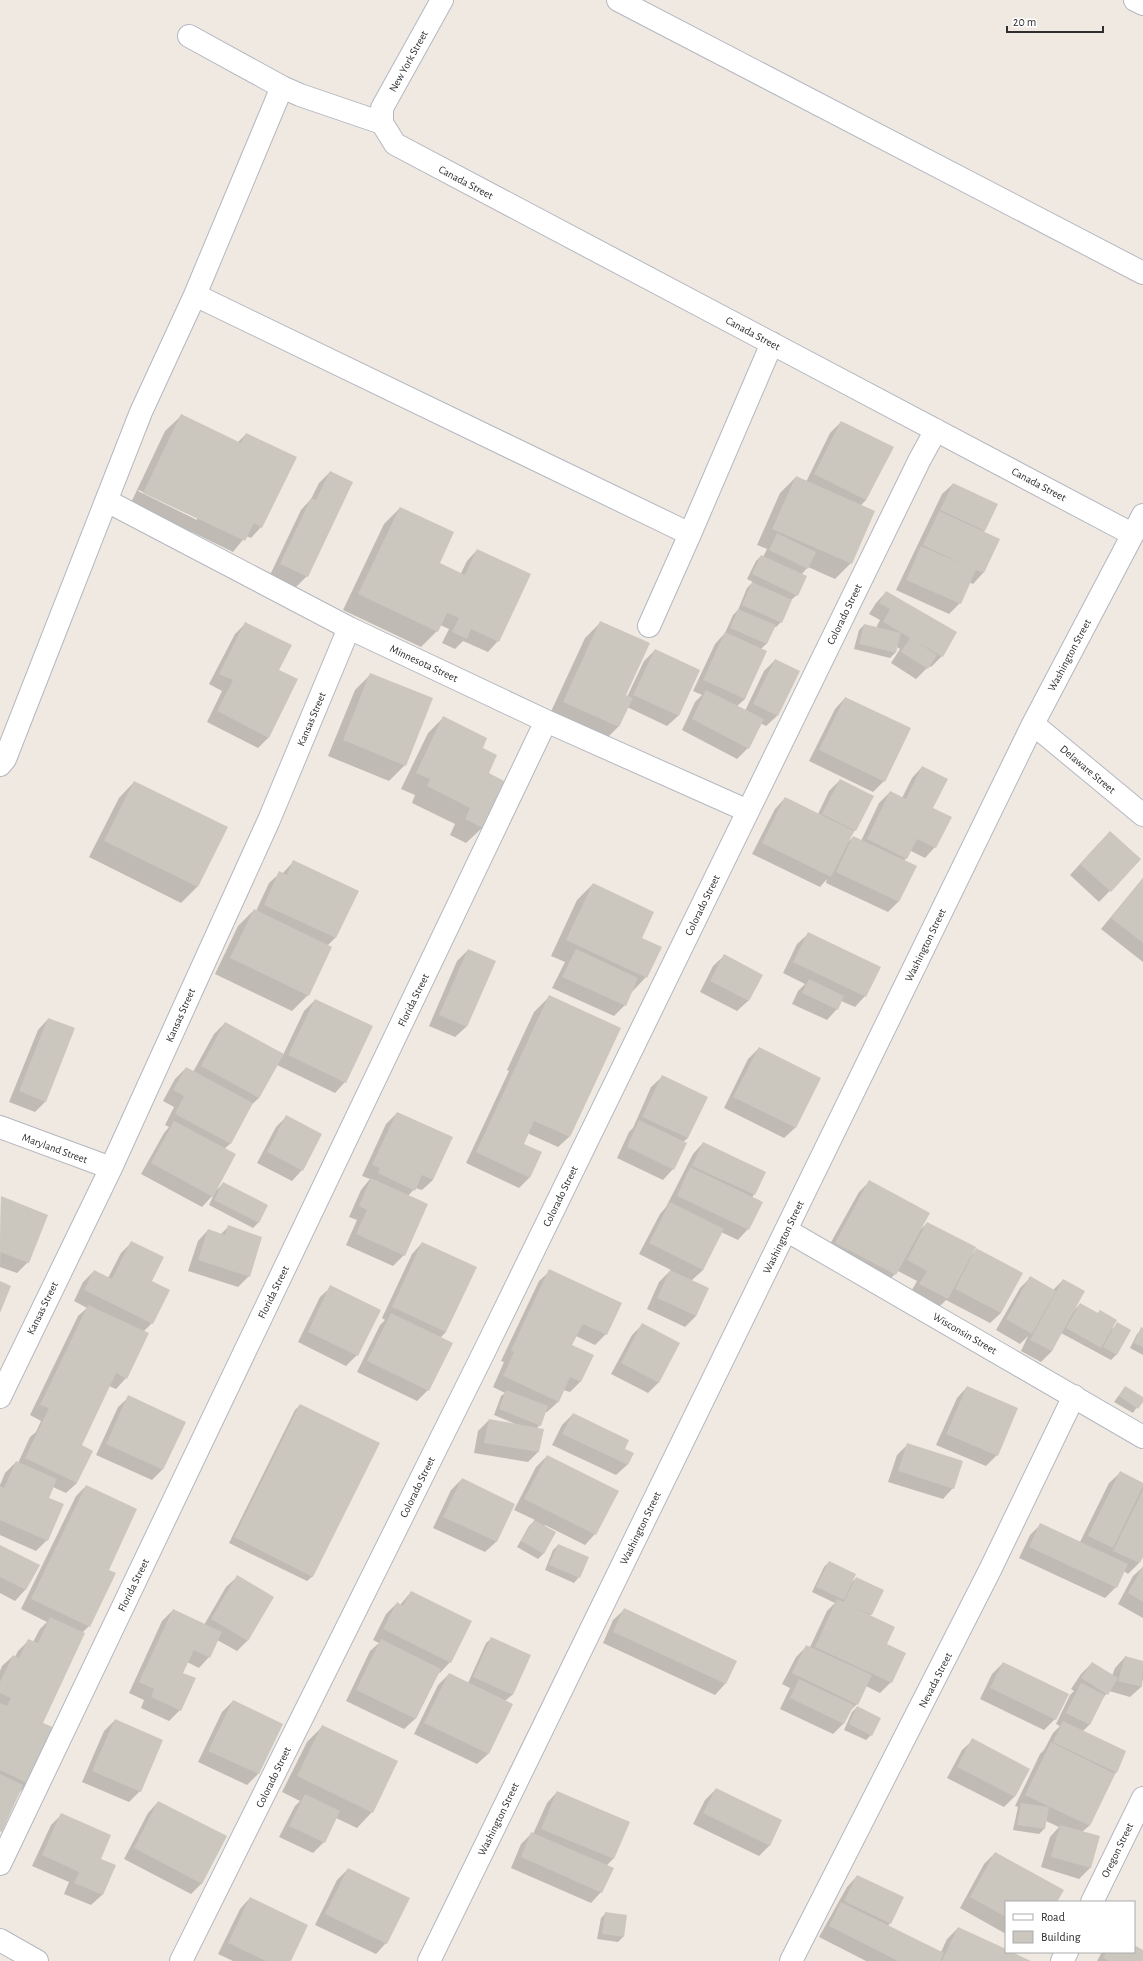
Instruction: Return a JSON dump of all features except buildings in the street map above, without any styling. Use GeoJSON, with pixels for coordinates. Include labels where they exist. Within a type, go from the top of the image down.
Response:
{"type":"FeatureCollection","features":[{"type":"Feature","properties":{"kind":"street","name":"New York Street"},"geometry":{"type":"LineString","coordinates":[[382,123],[382,108],[442,0]]}},
{"type":"Feature","properties":{"kind":"street"},"geometry":{"type":"LineString","coordinates":[[618,0],[1143,273]]}},
{"type":"Feature","properties":{"kind":"street"},"geometry":{"type":"LineString","coordinates":[[1135,0],[1143,4]]}},
{"type":"Feature","properties":{"kind":"street"},"geometry":{"type":"LineString","coordinates":[[189,36],[282,87],[300,95],[382,123]]}},
{"type":"Feature","properties":{"kind":"street"},"geometry":{"type":"LineString","coordinates":[[0,765],[5,759],[141,412],[195,294],[282,87]]}},
{"type":"Feature","properties":{"kind":"street","name":"Canada Street"},"geometry":{"type":"LineString","coordinates":[[382,123],[395,144],[936,430],[1138,524]]}},
{"type":"Feature","properties":{"kind":"street"},"geometry":{"type":"LineString","coordinates":[[195,294],[690,534]]}},
{"type":"Feature","properties":{"kind":"street"},"geometry":{"type":"LineString","coordinates":[[649,626],[772,343]]}},
{"type":"Feature","properties":{"kind":"street","name":"Colorado Street"},"geometry":{"type":"LineString","coordinates":[[182,1961],[484,1352],[917,466],[936,430]]}},
{"type":"Feature","properties":{"kind":"street","name":"Minnesota Street"},"geometry":{"type":"LineString","coordinates":[[107,501],[348,628],[546,721],[748,811]]}},
{"type":"Feature","properties":{"kind":"street","name":"Washington Street"},"geometry":{"type":"LineString","coordinates":[[429,1961],[1033,724],[1138,524]]}},
{"type":"Feature","properties":{"kind":"street","name":"Kansas Street"},"geometry":{"type":"LineString","coordinates":[[2,1386],[111,1168],[269,820],[348,628]]}},
{"type":"Feature","properties":{"kind":"street","name":"Florida Street"},"geometry":{"type":"LineString","coordinates":[[0,1864],[546,721]]}},
{"type":"Feature","properties":{"kind":"street","name":"Delaware Street"},"geometry":{"type":"LineString","coordinates":[[1033,724],[1143,815]]}},
{"type":"Feature","properties":{"kind":"street","name":"Maryland Street"},"geometry":{"type":"LineString","coordinates":[[0,1127],[111,1168]]}},
{"type":"Feature","properties":{"kind":"street","name":"Wisconsin Street"},"geometry":{"type":"LineString","coordinates":[[786,1230],[1143,1437]]}},
{"type":"Feature","properties":{"kind":"street","name":"Nevada Street"},"geometry":{"type":"LineString","coordinates":[[791,1961],[990,1570],[1074,1396]]}},
{"type":"Feature","properties":{"kind":"street","name":"Oregon Street"},"geometry":{"type":"LineString","coordinates":[[1092,1901],[1143,1798]]}},
{"type":"Feature","properties":{"kind":"street"},"geometry":{"type":"LineString","coordinates":[[0,1940],[36,1961]]}}]}
